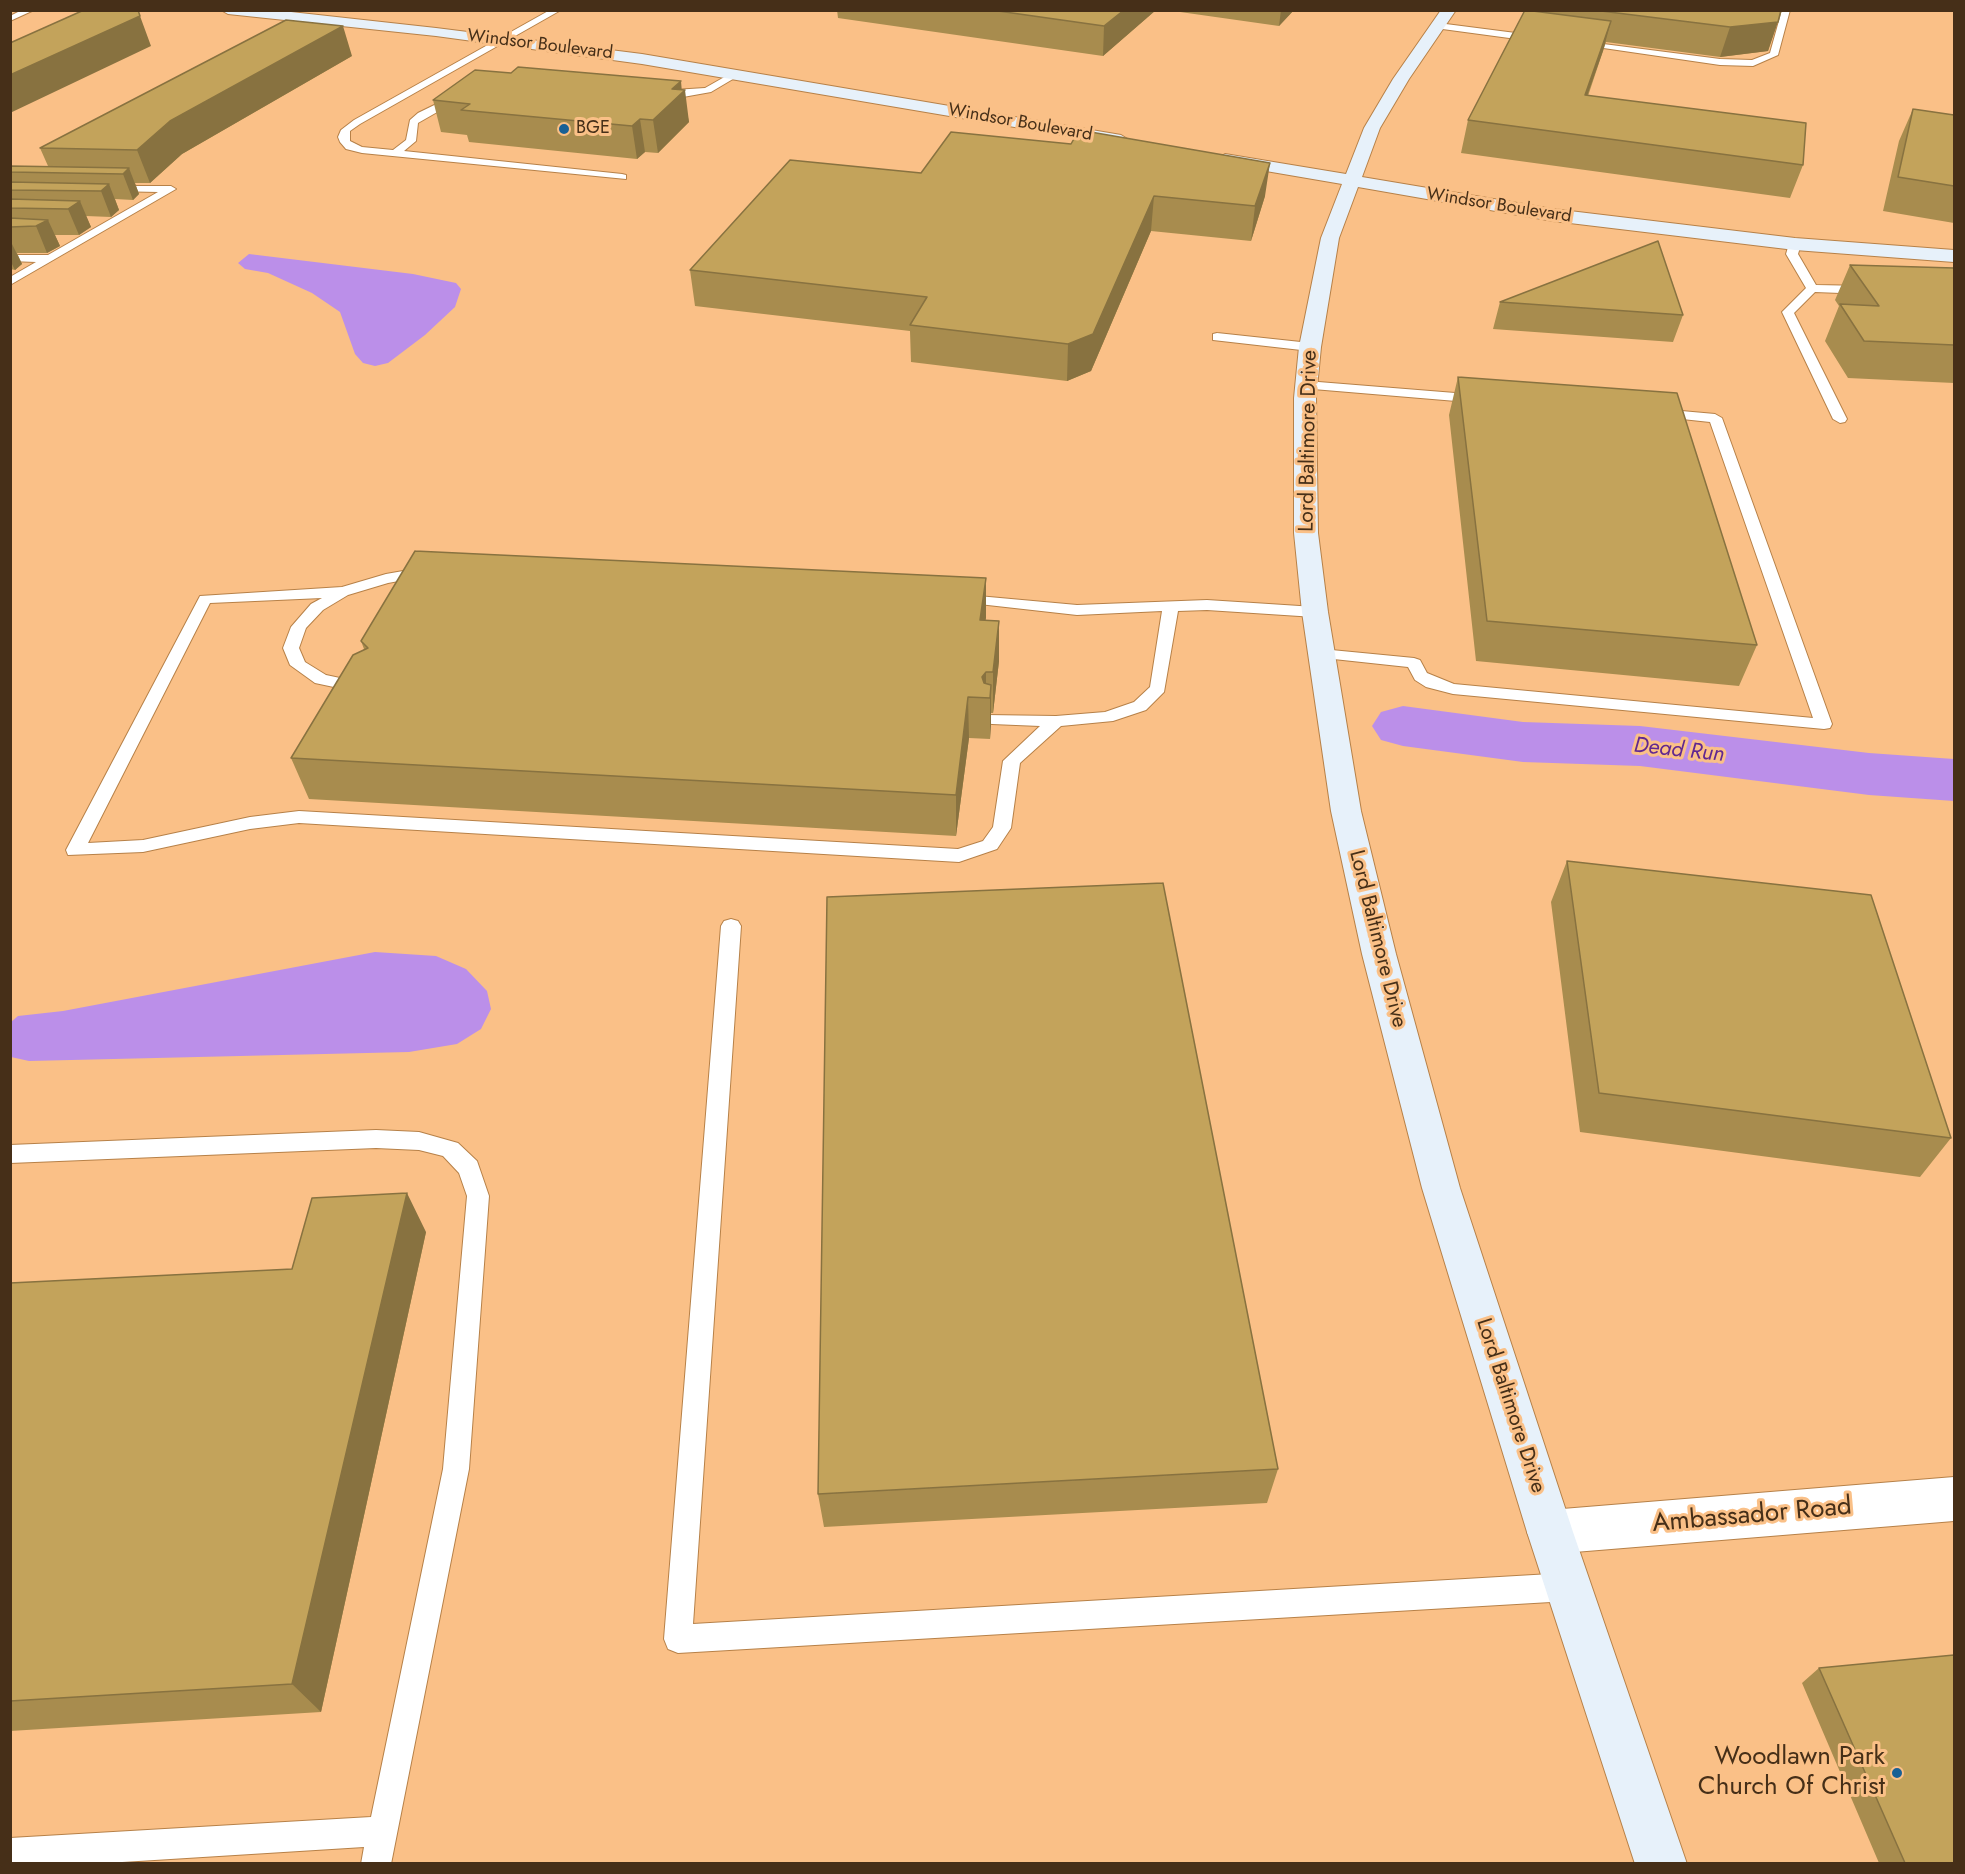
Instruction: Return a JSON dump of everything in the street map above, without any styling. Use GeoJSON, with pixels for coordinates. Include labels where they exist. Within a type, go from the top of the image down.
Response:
{"type":"FeatureCollection","features":[{"type":"Feature","properties":{"kind":"main road","name":"Windsor Boulevard"},"geometry":{"type":"LineString","coordinates":[[228,10],[500,40],[735,74],[1134,143]]}},
{"type":"Feature","properties":{"kind":"main road","name":"Lord Baltimore Drive"},"geometry":{"type":"LineString","coordinates":[[1449,10],[1386,102],[1350,180],[1330,238],[1310,347],[1306,385],[1306,533],[1315,612],[1346,811],[1379,954],[1441,1188],[1550,1532],[1661,1863]]}},
{"type":"Feature","properties":{"kind":"main road","name":"Windsor Boulevard"},"geometry":{"type":"LineString","coordinates":[[1213,157],[1553,215],[1795,244],[1954,256]]}},
{"type":"Feature","properties":{"kind":"street","name":"Ambassador Road"},"geometry":{"type":"LineString","coordinates":[[1550,1532],[1954,1499]]}},
{"type":"Feature","properties":{"kind":"lane"},"geometry":{"type":"LineString","coordinates":[[10,19],[30,10]]}},
{"type":"Feature","properties":{"kind":"lane"},"geometry":{"type":"LineString","coordinates":[[557,10],[357,122],[343,137],[351,147],[395,154],[621,177]]}},
{"type":"Feature","properties":{"kind":"lane"},"geometry":{"type":"LineString","coordinates":[[1569,43],[1720,62],[1753,63],[1774,55],[1786,10]]}},
{"type":"Feature","properties":{"kind":"lane"},"geometry":{"type":"LineString","coordinates":[[1438,26],[1546,40]]}},
{"type":"Feature","properties":{"kind":"lane"},"geometry":{"type":"LineString","coordinates":[[643,92],[698,93],[708,90],[735,74]]}},
{"type":"Feature","properties":{"kind":"lane"},"geometry":{"type":"LineString","coordinates":[[395,154],[411,141],[413,122],[421,115],[443,102],[472,92]]}},
{"type":"Feature","properties":{"kind":"lane"},"geometry":{"type":"LineString","coordinates":[[10,282],[16,275],[51,259],[171,189],[102,188]]}},
{"type":"Feature","properties":{"kind":"lane"},"geometry":{"type":"LineString","coordinates":[[122,204],[144,205]]}},
{"type":"Feature","properties":{"kind":"lane"},"geometry":{"type":"LineString","coordinates":[[92,221],[115,222]]}},
{"type":"Feature","properties":{"kind":"lane"},"geometry":{"type":"LineString","coordinates":[[58,240],[82,241]]}},
{"type":"Feature","properties":{"kind":"lane"},"geometry":{"type":"LineString","coordinates":[[1795,244],[1792,254],[1812,288]]}},
{"type":"Feature","properties":{"kind":"lane"},"geometry":{"type":"LineString","coordinates":[[10,258],[51,259]]}},
{"type":"Feature","properties":{"kind":"lane"},"geometry":{"type":"LineString","coordinates":[[1840,419],[1788,312],[1812,288],[1881,290]]}},
{"type":"Feature","properties":{"kind":"lane"},"geometry":{"type":"LineString","coordinates":[[1217,337],[1310,347]]}},
{"type":"Feature","properties":{"kind":"lane"},"geometry":{"type":"LineString","coordinates":[[1306,385],[1493,400]]}},
{"type":"Feature","properties":{"kind":"lane"},"geometry":{"type":"LineString","coordinates":[[1321,654],[1414,663],[1422,676],[1432,683],[1453,689],[1824,724],[1715,417],[1645,412]]}},
{"type":"Feature","properties":{"kind":"lane"},"geometry":{"type":"LineString","coordinates":[[372,688],[348,687],[321,679],[298,665],[291,648],[299,627],[317,607],[343,592],[386,579],[448,571]]}},
{"type":"Feature","properties":{"kind":"lane"},"geometry":{"type":"LineString","coordinates":[[343,592],[205,599],[75,850],[143,846],[250,824],[299,817],[959,856],[990,844],[1002,828],[1012,761],[1056,721]]}},
{"type":"Feature","properties":{"kind":"lane"},"geometry":{"type":"LineString","coordinates":[[942,595],[1077,610],[1171,605],[1315,612]]}},
{"type":"Feature","properties":{"kind":"lane"},"geometry":{"type":"LineString","coordinates":[[992,719],[1056,721],[1107,717],[1140,706],[1158,687],[1171,605]]}},
{"type":"Feature","properties":{"kind":"lane"},"geometry":{"type":"LineString","coordinates":[[730,926],[678,1639],[1568,1587]]}},
{"type":"Feature","properties":{"kind":"lane"},"geometry":{"type":"LineString","coordinates":[[10,1154],[387,1139],[419,1141],[450,1149],[468,1168],[478,1196],[456,1469],[376,1863]]}},
{"type":"Feature","properties":{"kind":"lane"},"geometry":{"type":"LineString","coordinates":[[10,1853],[382,1831]]}},
{"type":"Feature","properties":{"kind":"shaded area"},"geometry":{"type":"Polygon","coordinates":[[[249,254],[413,274],[456,283],[461,289],[455,307],[425,335],[388,363],[375,366],[363,363],[355,354],[340,312],[312,293],[268,273],[245,269],[238,263],[249,254]]]}},
{"type":"Feature","properties":{"kind":"shaded area"},"geometry":{"type":"Polygon","coordinates":[[[375,952],[436,956],[466,969],[487,991],[491,1009],[481,1029],[457,1044],[409,1052],[29,1061],[11,1057],[11,1022],[18,1016],[63,1011],[375,952]]]}},
{"type":"Feature","properties":{"kind":"building"},"geometry":{"type":"Polygon","coordinates":[[[84,10],[138,10],[140,16],[10,75],[10,43],[84,10]]]}},
{"type":"Feature","properties":{"kind":"building"},"geometry":{"type":"Polygon","coordinates":[[[991,10],[1124,10],[1104,26],[991,10]]]}},
{"type":"Feature","properties":{"kind":"building"},"geometry":{"type":"Polygon","coordinates":[[[1525,10],[1611,21],[1585,95],[1806,123],[1803,165],[1468,120],[1525,10]]]}},
{"type":"Feature","properties":{"kind":"building"},"geometry":{"type":"Polygon","coordinates":[[[1593,10],[1781,10],[1778,22],[1730,27],[1593,10]]]}},
{"type":"Feature","properties":{"kind":"building"},"geometry":{"type":"Polygon","coordinates":[[[286,20],[343,26],[170,121],[137,150],[40,148],[286,20]]]}},
{"type":"Feature","properties":{"kind":"building"},"geometry":{"type":"Polygon","coordinates":[[[518,67],[681,81],[672,89],[685,90],[653,120],[640,119],[632,126],[461,110],[470,104],[433,100],[475,70],[511,73],[518,67]]]}},
{"type":"Feature","properties":{"kind":"building"},"geometry":{"type":"Polygon","coordinates":[[[1913,109],[1954,115],[1954,186],[1898,177],[1913,109]]]}},
{"type":"Feature","properties":{"kind":"building"},"geometry":{"type":"Polygon","coordinates":[[[1079,130],[1270,163],[1255,206],[1154,196],[1093,334],[1068,344],[910,325],[927,297],[690,270],[790,160],[921,173],[951,132],[1071,144],[1079,130]]]}},
{"type":"Feature","properties":{"kind":"building"},"geometry":{"type":"Polygon","coordinates":[[[10,166],[129,168],[123,174],[10,172],[10,166]]]}},
{"type":"Feature","properties":{"kind":"building"},"geometry":{"type":"Polygon","coordinates":[[[10,182],[109,184],[101,191],[10,190],[10,182]]]}},
{"type":"Feature","properties":{"kind":"building"},"geometry":{"type":"Polygon","coordinates":[[[10,199],[80,201],[68,209],[10,208],[10,199]]]}},
{"type":"Feature","properties":{"kind":"building"},"geometry":{"type":"Polygon","coordinates":[[[10,218],[48,220],[36,226],[10,227],[10,218]]]}},
{"type":"Feature","properties":{"kind":"building"},"geometry":{"type":"Polygon","coordinates":[[[1658,241],[1683,315],[1500,302],[1658,241]]]}},
{"type":"Feature","properties":{"kind":"building"},"geometry":{"type":"Polygon","coordinates":[[[1850,265],[1954,268],[1954,345],[1864,341],[1840,304],[1879,306],[1850,265]]]}},
{"type":"Feature","properties":{"kind":"building"},"geometry":{"type":"Polygon","coordinates":[[[1458,377],[1677,393],[1757,645],[1487,621],[1458,377]]]}},
{"type":"Feature","properties":{"kind":"building"},"geometry":{"type":"Polygon","coordinates":[[[415,551],[986,578],[980,620],[999,621],[993,672],[986,672],[982,677],[984,683],[991,685],[990,698],[968,697],[956,795],[291,758],[353,655],[368,648],[361,641],[415,551]]]}},
{"type":"Feature","properties":{"kind":"building"},"geometry":{"type":"Polygon","coordinates":[[[1567,861],[1871,895],[1951,1138],[1599,1093],[1567,861]]]}},
{"type":"Feature","properties":{"kind":"building"},"geometry":{"type":"Polygon","coordinates":[[[1163,883],[1278,1469],[818,1494],[827,897],[1163,883]]]}},
{"type":"Feature","properties":{"kind":"building"},"geometry":{"type":"Polygon","coordinates":[[[407,1193],[292,1684],[10,1701],[10,1283],[292,1269],[312,1198],[407,1193]]]}},
{"type":"Feature","properties":{"kind":"building","name":"Woodlawn Park Church Of Christ"},"geometry":{"type":"Polygon","coordinates":[[[1954,1655],[1954,1863],[1905,1863],[1819,1668],[1954,1655]]]}},
{"type":"Feature","properties":{"kind":"waterway","name":"Dead Run"},"geometry":{"type":"LineString","coordinates":[[1403,726],[1523,742],[1640,746],[1869,774],[1954,780]]}},
{"type":"Feature","properties":{"kind":"place","name":"BGE"},"geometry":{"type":"Point","coordinates":[564,129]}},
{"type":"Feature","properties":{"kind":"place","name":"Woodlawn Park Church Of Christ"},"geometry":{"type":"Point","coordinates":[1897,1773]}}]}
